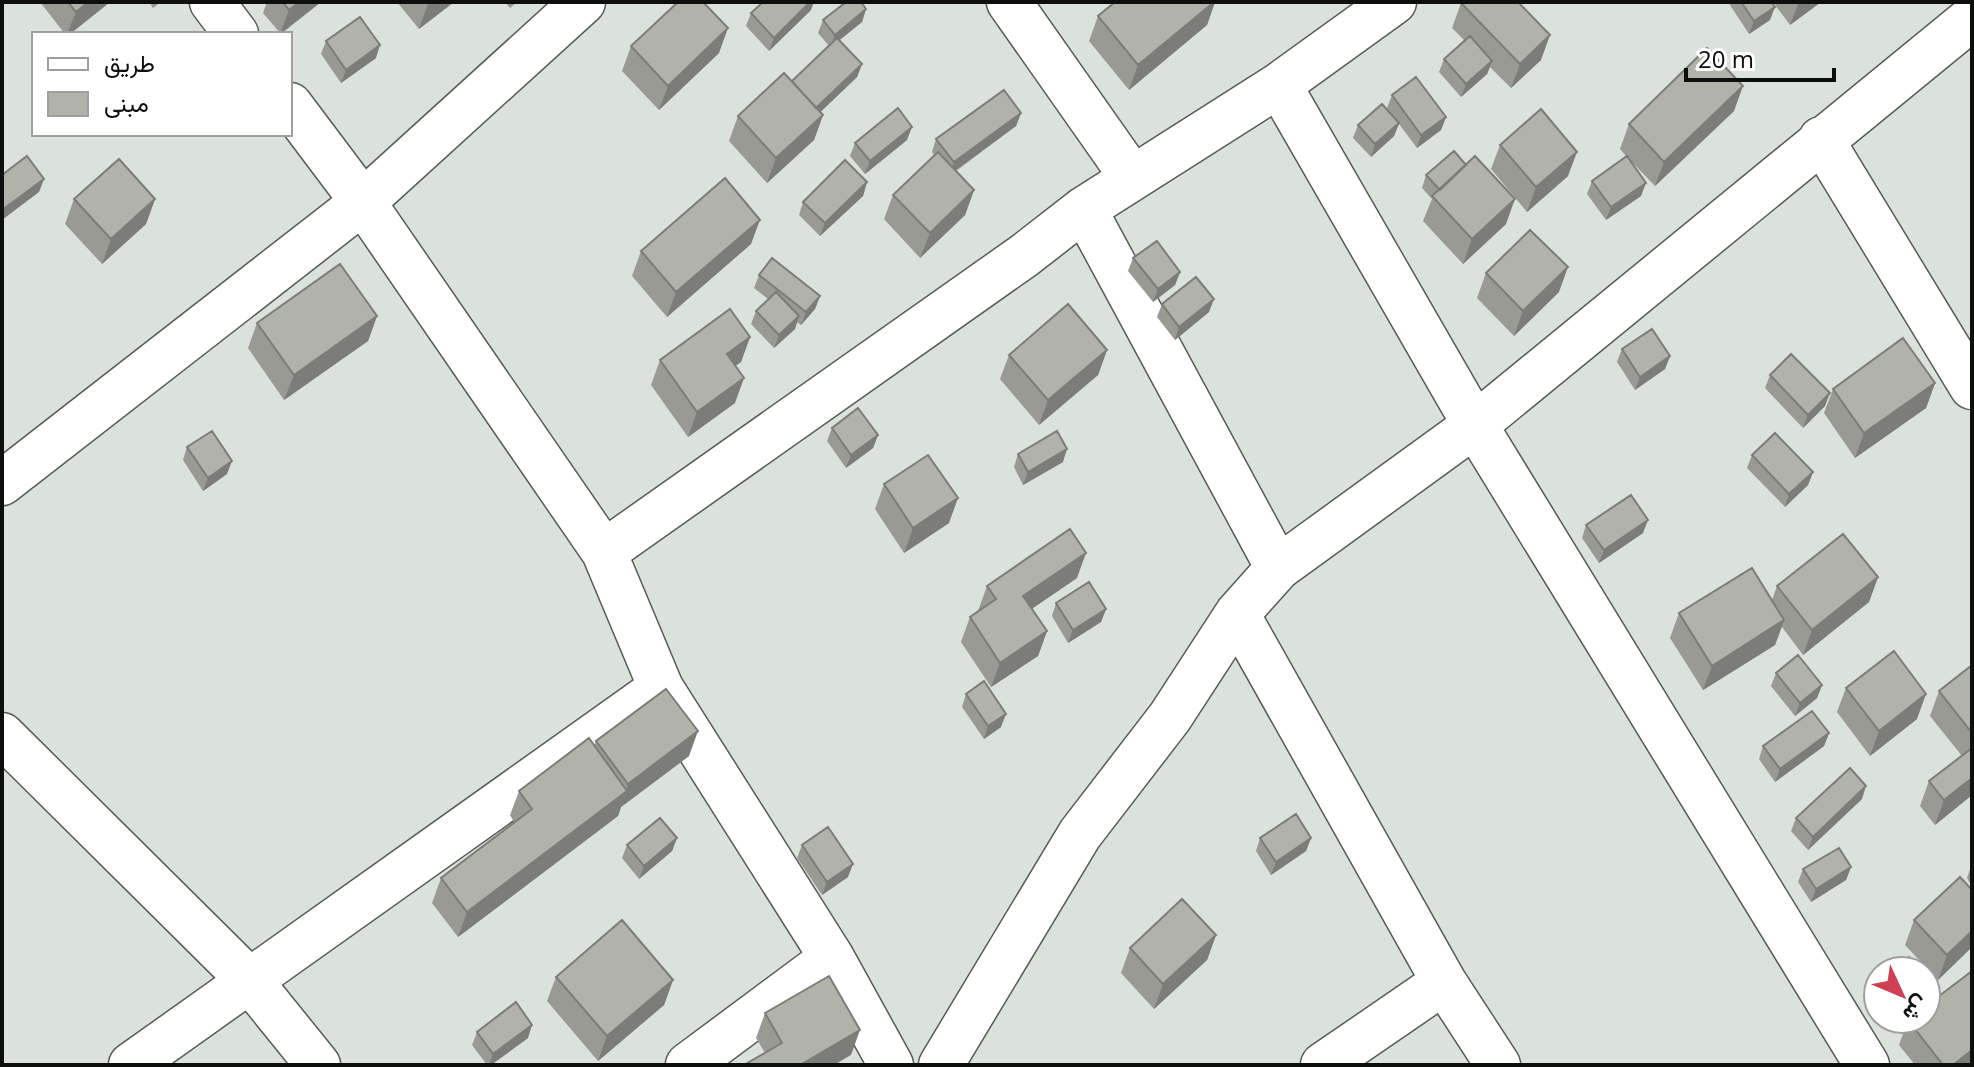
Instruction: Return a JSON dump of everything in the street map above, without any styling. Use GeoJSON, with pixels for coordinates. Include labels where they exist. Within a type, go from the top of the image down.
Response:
{"type":"FeatureCollection","features":[{"type":"Feature","properties":{"kind":"street"},"geometry":{"type":"LineString","coordinates":[[212,2],[234,32]]}},
{"type":"Feature","properties":{"kind":"street"},"geometry":{"type":"LineString","coordinates":[[2,483],[363,202],[583,2]]}},
{"type":"Feature","properties":{"kind":"street"},"geometry":{"type":"LineString","coordinates":[[1009,2],[1132,177]]}},
{"type":"Feature","properties":{"kind":"street"},"geometry":{"type":"LineString","coordinates":[[604,552],[1025,255],[1084,209],[1279,85],[1394,2]]}},
{"type":"Feature","properties":{"kind":"street"},"geometry":{"type":"LineString","coordinates":[[941,1065],[1080,834],[1170,717],[1237,614],[1278,568],[1475,425],[1972,18]]}},
{"type":"Feature","properties":{"kind":"street"},"geometry":{"type":"LineString","coordinates":[[1279,85],[1475,425],[1867,1065]]}},
{"type":"Feature","properties":{"kind":"street"},"geometry":{"type":"LineString","coordinates":[[292,108],[363,202],[604,552],[661,688],[832,958],[891,1065]]}},
{"type":"Feature","properties":{"kind":"street"},"geometry":{"type":"LineString","coordinates":[[1821,139],[1972,387]]}},
{"type":"Feature","properties":{"kind":"street"},"geometry":{"type":"LineString","coordinates":[[1084,209],[1278,568]]}},
{"type":"Feature","properties":{"kind":"street"},"geometry":{"type":"LineString","coordinates":[[1237,614],[1444,982],[1498,1065]]}},
{"type":"Feature","properties":{"kind":"street"},"geometry":{"type":"LineString","coordinates":[[131,1065],[661,688]]}},
{"type":"Feature","properties":{"kind":"street"},"geometry":{"type":"LineString","coordinates":[[2,735],[251,982],[318,1065]]}},
{"type":"Feature","properties":{"kind":"street"},"geometry":{"type":"LineString","coordinates":[[688,1065],[832,958]]}},
{"type":"Feature","properties":{"kind":"street"},"geometry":{"type":"LineString","coordinates":[[1323,1065],[1444,982]]}},
{"type":"Feature","properties":{"kind":"building"},"geometry":{"type":"Polygon","coordinates":[[[68,2],[88,2],[76,12],[68,2]]]}},
{"type":"Feature","properties":{"kind":"building"},"geometry":{"type":"Polygon","coordinates":[[[283,2],[299,2],[289,10],[283,2]]]}},
{"type":"Feature","properties":{"kind":"building"},"geometry":{"type":"Polygon","coordinates":[[[678,2],[703,2],[728,28],[668,86],[631,46],[678,2]]]}},
{"type":"Feature","properties":{"kind":"building"},"geometry":{"type":"Polygon","coordinates":[[[763,2],[810,2],[774,38],[751,13],[763,2]]]}},
{"type":"Feature","properties":{"kind":"building"},"geometry":{"type":"Polygon","coordinates":[[[846,2],[861,2],[866,9],[835,35],[823,20],[846,2]]]}},
{"type":"Feature","properties":{"kind":"building"},"geometry":{"type":"Polygon","coordinates":[[[1115,2],[1214,2],[1138,65],[1098,16],[1115,2]]]}},
{"type":"Feature","properties":{"kind":"building"},"geometry":{"type":"Polygon","coordinates":[[[1462,2],[1518,2],[1550,35],[1520,64],[1462,2]]]}},
{"type":"Feature","properties":{"kind":"building"},"geometry":{"type":"Polygon","coordinates":[[[1741,2],[1771,2],[1775,7],[1754,21],[1741,2]]]}},
{"type":"Feature","properties":{"kind":"building"},"geometry":{"type":"Polygon","coordinates":[[[360,17],[380,45],[346,70],[326,41],[360,17]]]}},
{"type":"Feature","properties":{"kind":"building"},"geometry":{"type":"Polygon","coordinates":[[[1470,36],[1492,61],[1466,84],[1444,59],[1470,36]]]}},
{"type":"Feature","properties":{"kind":"building"},"geometry":{"type":"Polygon","coordinates":[[[837,38],[862,64],[816,108],[792,81],[837,38]]]}},
{"type":"Feature","properties":{"kind":"building"},"geometry":{"type":"Polygon","coordinates":[[[1707,48],[1743,86],[1664,162],[1629,124],[1707,48]]]}},
{"type":"Feature","properties":{"kind":"building"},"geometry":{"type":"Polygon","coordinates":[[[784,73],[823,115],[776,158],[738,116],[784,73]]]}},
{"type":"Feature","properties":{"kind":"building"},"geometry":{"type":"Polygon","coordinates":[[[1416,77],[1446,117],[1421,135],[1392,95],[1416,77]]]}},
{"type":"Feature","properties":{"kind":"building"},"geometry":{"type":"Polygon","coordinates":[[[1004,90],[1021,113],[954,162],[936,139],[1004,90]]]}},
{"type":"Feature","properties":{"kind":"building"},"geometry":{"type":"Polygon","coordinates":[[[1382,104],[1399,123],[1375,144],[1358,125],[1382,104]]]}},
{"type":"Feature","properties":{"kind":"building"},"geometry":{"type":"Polygon","coordinates":[[[898,108],[912,127],[870,161],[855,143],[898,108]]]}},
{"type":"Feature","properties":{"kind":"building"},"geometry":{"type":"Polygon","coordinates":[[[1541,109],[1577,152],[1536,187],[1500,145],[1541,109]]]}},
{"type":"Feature","properties":{"kind":"building"},"geometry":{"type":"Polygon","coordinates":[[[1454,151],[1466,165],[1440,190],[1426,175],[1454,151]]]}},
{"type":"Feature","properties":{"kind":"building"},"geometry":{"type":"Polygon","coordinates":[[[938,152],[974,190],[930,233],[893,195],[938,152]]]}},
{"type":"Feature","properties":{"kind":"building"},"geometry":{"type":"Polygon","coordinates":[[[27,156],[44,179],[2,210],[2,175],[27,156]]]}},
{"type":"Feature","properties":{"kind":"building"},"geometry":{"type":"Polygon","coordinates":[[[1475,156],[1515,199],[1472,239],[1432,196],[1475,156]]]}},
{"type":"Feature","properties":{"kind":"building"},"geometry":{"type":"Polygon","coordinates":[[[1627,156],[1646,183],[1611,207],[1592,181],[1627,156]]]}},
{"type":"Feature","properties":{"kind":"building"},"geometry":{"type":"Polygon","coordinates":[[[119,159],[155,199],[111,239],[74,199],[119,159]]]}},
{"type":"Feature","properties":{"kind":"building"},"geometry":{"type":"Polygon","coordinates":[[[845,160],[867,182],[825,223],[803,202],[845,160]]]}},
{"type":"Feature","properties":{"kind":"building"},"geometry":{"type":"Polygon","coordinates":[[[725,178],[760,220],[676,292],[641,251],[725,178]]]}},
{"type":"Feature","properties":{"kind":"building"},"geometry":{"type":"Polygon","coordinates":[[[1530,230],[1568,267],[1523,311],[1486,273],[1530,230]]]}},
{"type":"Feature","properties":{"kind":"building"},"geometry":{"type":"Polygon","coordinates":[[[1157,241],[1180,272],[1158,289],[1133,258],[1157,241]]]}},
{"type":"Feature","properties":{"kind":"building"},"geometry":{"type":"Polygon","coordinates":[[[772,258],[820,296],[806,312],[759,275],[772,258]]]}},
{"type":"Feature","properties":{"kind":"building"},"geometry":{"type":"Polygon","coordinates":[[[340,264],[377,316],[294,375],[257,323],[340,264]]]}},
{"type":"Feature","properties":{"kind":"building"},"geometry":{"type":"Polygon","coordinates":[[[1196,277],[1214,299],[1179,327],[1162,304],[1196,277]]]}},
{"type":"Feature","properties":{"kind":"building"},"geometry":{"type":"Polygon","coordinates":[[[776,292],[799,316],[779,335],[756,311],[776,292]]]}},
{"type":"Feature","properties":{"kind":"building"},"geometry":{"type":"Polygon","coordinates":[[[1068,304],[1107,350],[1048,400],[1009,355],[1068,304]]]}},
{"type":"Feature","properties":{"kind":"building"},"geometry":{"type":"Polygon","coordinates":[[[730,309],[750,337],[727,354],[744,378],[697,412],[660,360],[730,309]]]}},
{"type":"Feature","properties":{"kind":"building"},"geometry":{"type":"Polygon","coordinates":[[[1652,329],[1670,356],[1640,377],[1622,349],[1652,329]]]}},
{"type":"Feature","properties":{"kind":"building"},"geometry":{"type":"Polygon","coordinates":[[[1903,338],[1935,383],[1864,433],[1833,389],[1903,338]]]}},
{"type":"Feature","properties":{"kind":"building"},"geometry":{"type":"Polygon","coordinates":[[[1791,354],[1830,393],[1808,415],[1770,375],[1791,354]]]}},
{"type":"Feature","properties":{"kind":"building"},"geometry":{"type":"Polygon","coordinates":[[[858,408],[878,435],[851,455],[832,428],[858,408]]]}},
{"type":"Feature","properties":{"kind":"building"},"geometry":{"type":"Polygon","coordinates":[[[212,431],[232,461],[208,478],[187,447],[212,431]]]}},
{"type":"Feature","properties":{"kind":"building"},"geometry":{"type":"Polygon","coordinates":[[[1057,431],[1067,449],[1028,472],[1018,454],[1057,431]]]}},
{"type":"Feature","properties":{"kind":"building"},"geometry":{"type":"Polygon","coordinates":[[[1775,433],[1813,472],[1789,494],[1752,455],[1775,433]]]}},
{"type":"Feature","properties":{"kind":"building"},"geometry":{"type":"Polygon","coordinates":[[[928,455],[958,498],[913,528],[884,484],[928,455]]]}},
{"type":"Feature","properties":{"kind":"building"},"geometry":{"type":"Polygon","coordinates":[[[1631,495],[1648,520],[1604,550],[1586,525],[1631,495]]]}},
{"type":"Feature","properties":{"kind":"building"},"geometry":{"type":"Polygon","coordinates":[[[1070,529],[1086,553],[1023,596],[1047,631],[1000,663],[970,617],[996,599],[987,586],[1070,529]]]}},
{"type":"Feature","properties":{"kind":"building"},"geometry":{"type":"Polygon","coordinates":[[[1843,534],[1878,577],[1812,630],[1777,586],[1843,534]]]}},
{"type":"Feature","properties":{"kind":"building"},"geometry":{"type":"Polygon","coordinates":[[[1752,568],[1784,620],[1712,666],[1679,613],[1752,568]]]}},
{"type":"Feature","properties":{"kind":"building"},"geometry":{"type":"Polygon","coordinates":[[[1089,582],[1106,609],[1073,630],[1056,603],[1089,582]]]}},
{"type":"Feature","properties":{"kind":"building"},"geometry":{"type":"Polygon","coordinates":[[[1894,651],[1926,694],[1879,731],[1846,688],[1894,651]]]}},
{"type":"Feature","properties":{"kind":"building"},"geometry":{"type":"Polygon","coordinates":[[[1798,655],[1822,685],[1800,703],[1776,673],[1798,655]]]}},
{"type":"Feature","properties":{"kind":"building"},"geometry":{"type":"Polygon","coordinates":[[[1972,665],[1972,733],[1939,691],[1972,665]]]}},
{"type":"Feature","properties":{"kind":"building"},"geometry":{"type":"Polygon","coordinates":[[[984,681],[1006,714],[988,726],[966,694],[984,681]]]}},
{"type":"Feature","properties":{"kind":"building"},"geometry":{"type":"Polygon","coordinates":[[[666,689],[698,731],[628,784],[596,741],[666,689]]]}},
{"type":"Feature","properties":{"kind":"building"},"geometry":{"type":"Polygon","coordinates":[[[1812,711],[1829,733],[1780,769],[1763,746],[1812,711]]]}},
{"type":"Feature","properties":{"kind":"building"},"geometry":{"type":"Polygon","coordinates":[[[589,738],[627,791],[467,912],[441,878],[532,809],[519,791],[589,738]]]}},
{"type":"Feature","properties":{"kind":"building"},"geometry":{"type":"Polygon","coordinates":[[[1972,748],[1972,778],[1944,800],[1929,781],[1972,748]]]}},
{"type":"Feature","properties":{"kind":"building"},"geometry":{"type":"Polygon","coordinates":[[[1850,768],[1866,786],[1813,837],[1796,818],[1850,768]]]}},
{"type":"Feature","properties":{"kind":"building"},"geometry":{"type":"Polygon","coordinates":[[[1296,814],[1311,838],[1276,862],[1260,838],[1296,814]]]}},
{"type":"Feature","properties":{"kind":"building"},"geometry":{"type":"Polygon","coordinates":[[[660,818],[677,838],[644,866],[627,845],[660,818]]]}},
{"type":"Feature","properties":{"kind":"building"},"geometry":{"type":"Polygon","coordinates":[[[828,827],[853,864],[827,882],[802,845],[828,827]]]}},
{"type":"Feature","properties":{"kind":"building"},"geometry":{"type":"Polygon","coordinates":[[[1839,848],[1851,867],[1816,889],[1803,869],[1839,848]]]}},
{"type":"Feature","properties":{"kind":"building"},"geometry":{"type":"Polygon","coordinates":[[[1960,877],[1972,890],[1972,931],[1947,955],[1914,920],[1960,877]]]}},
{"type":"Feature","properties":{"kind":"building"},"geometry":{"type":"Polygon","coordinates":[[[1182,899],[1216,935],[1163,984],[1130,948],[1182,899]]]}},
{"type":"Feature","properties":{"kind":"building"},"geometry":{"type":"Polygon","coordinates":[[[622,920],[673,980],[607,1036],[556,977],[622,920]]]}},
{"type":"Feature","properties":{"kind":"building"},"geometry":{"type":"Polygon","coordinates":[[[1972,971],[1972,1050],[1953,1065],[1943,1065],[1920,1035],[1942,1035],[1942,994],[1972,971]]]}},
{"type":"Feature","properties":{"kind":"building"},"geometry":{"type":"Polygon","coordinates":[[[829,976],[860,1030],[800,1065],[744,1065],[782,1043],[765,1013],[829,976]]]}},
{"type":"Feature","properties":{"kind":"building"},"geometry":{"type":"Polygon","coordinates":[[[516,1002],[532,1025],[493,1054],[477,1032],[516,1002]]]}}]}
